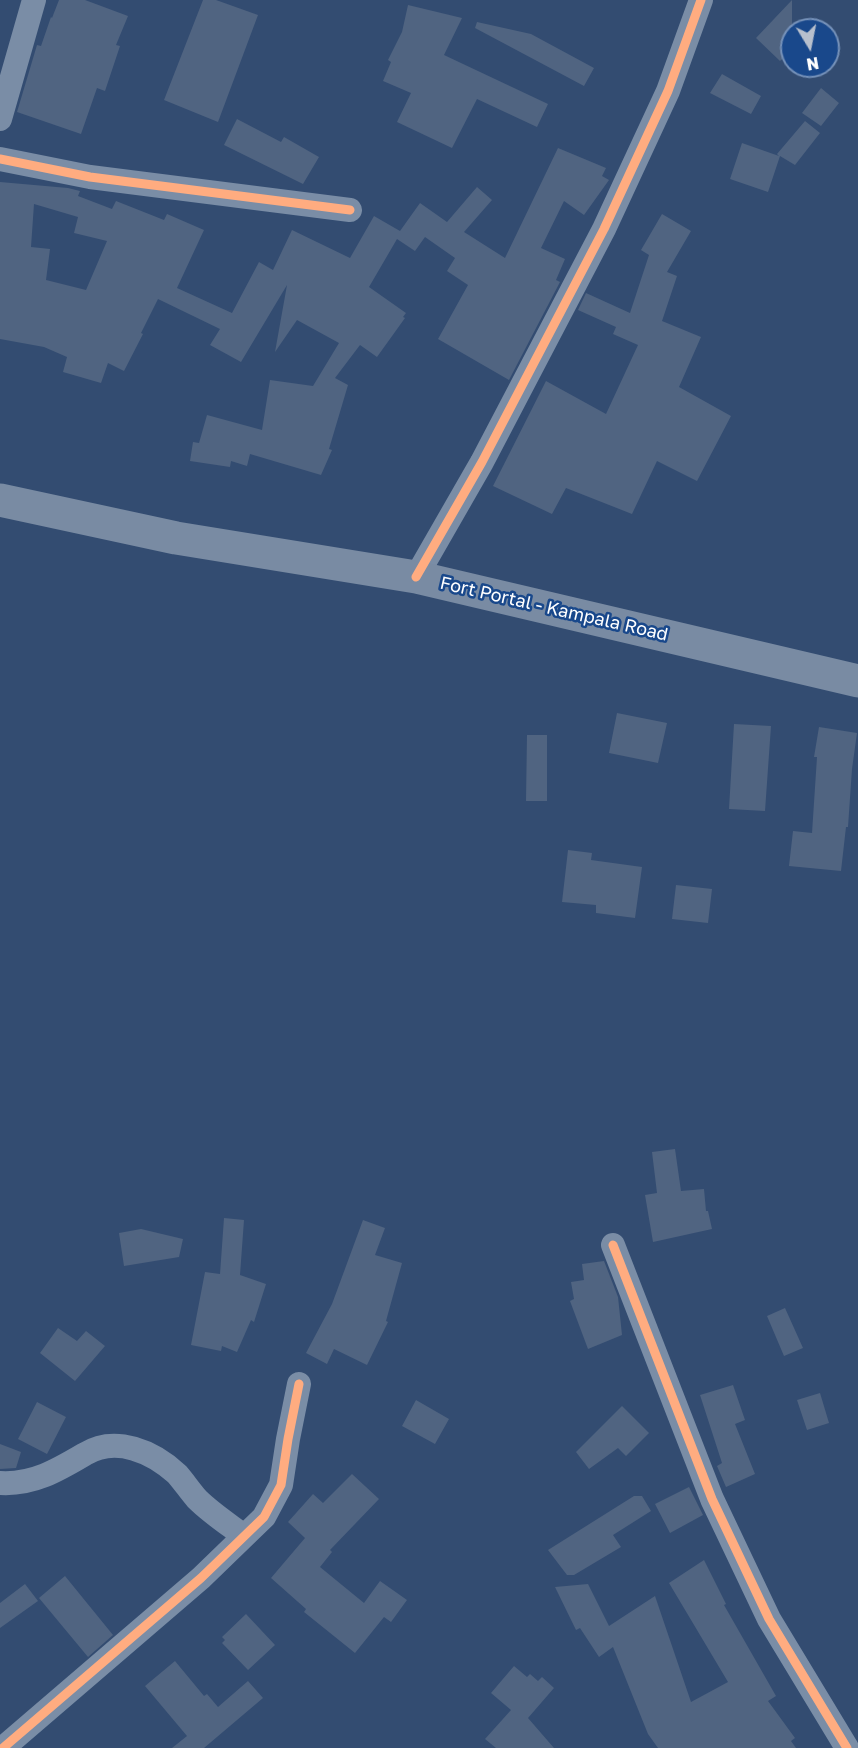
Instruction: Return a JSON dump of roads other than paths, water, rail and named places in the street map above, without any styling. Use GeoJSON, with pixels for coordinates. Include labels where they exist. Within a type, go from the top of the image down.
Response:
{"type":"FeatureCollection","features":[{"type":"Feature","properties":{"kind":"main road","name":"Fort Portal - Kampala Road"},"geometry":{"type":"LineString","coordinates":[[0,500],[176,538],[416,577],[858,681]]}},
{"type":"Feature","properties":{"kind":"street"},"geometry":{"type":"LineString","coordinates":[[0,119],[34,0]]}},
{"type":"Feature","properties":{"kind":"street"},"geometry":{"type":"LineString","coordinates":[[416,577],[482,462],[604,229],[668,91],[701,0]]}},
{"type":"Feature","properties":{"kind":"street"},"geometry":{"type":"LineString","coordinates":[[0,159],[90,177],[350,210]]}},
{"type":"Feature","properties":{"kind":"street"},"geometry":{"type":"LineString","coordinates":[[613,1245],[717,1509],[769,1619],[847,1748]]}},
{"type":"Feature","properties":{"kind":"street"},"geometry":{"type":"LineString","coordinates":[[3,1748],[201,1578],[264,1517],[281,1485],[299,1384]]}},
{"type":"Feature","properties":{"kind":"street"},"geometry":{"type":"LineString","coordinates":[[0,1483],[13,1484],[41,1478],[91,1450],[112,1445],[134,1447],[159,1458],[210,1511],[244,1536]]}}]}
